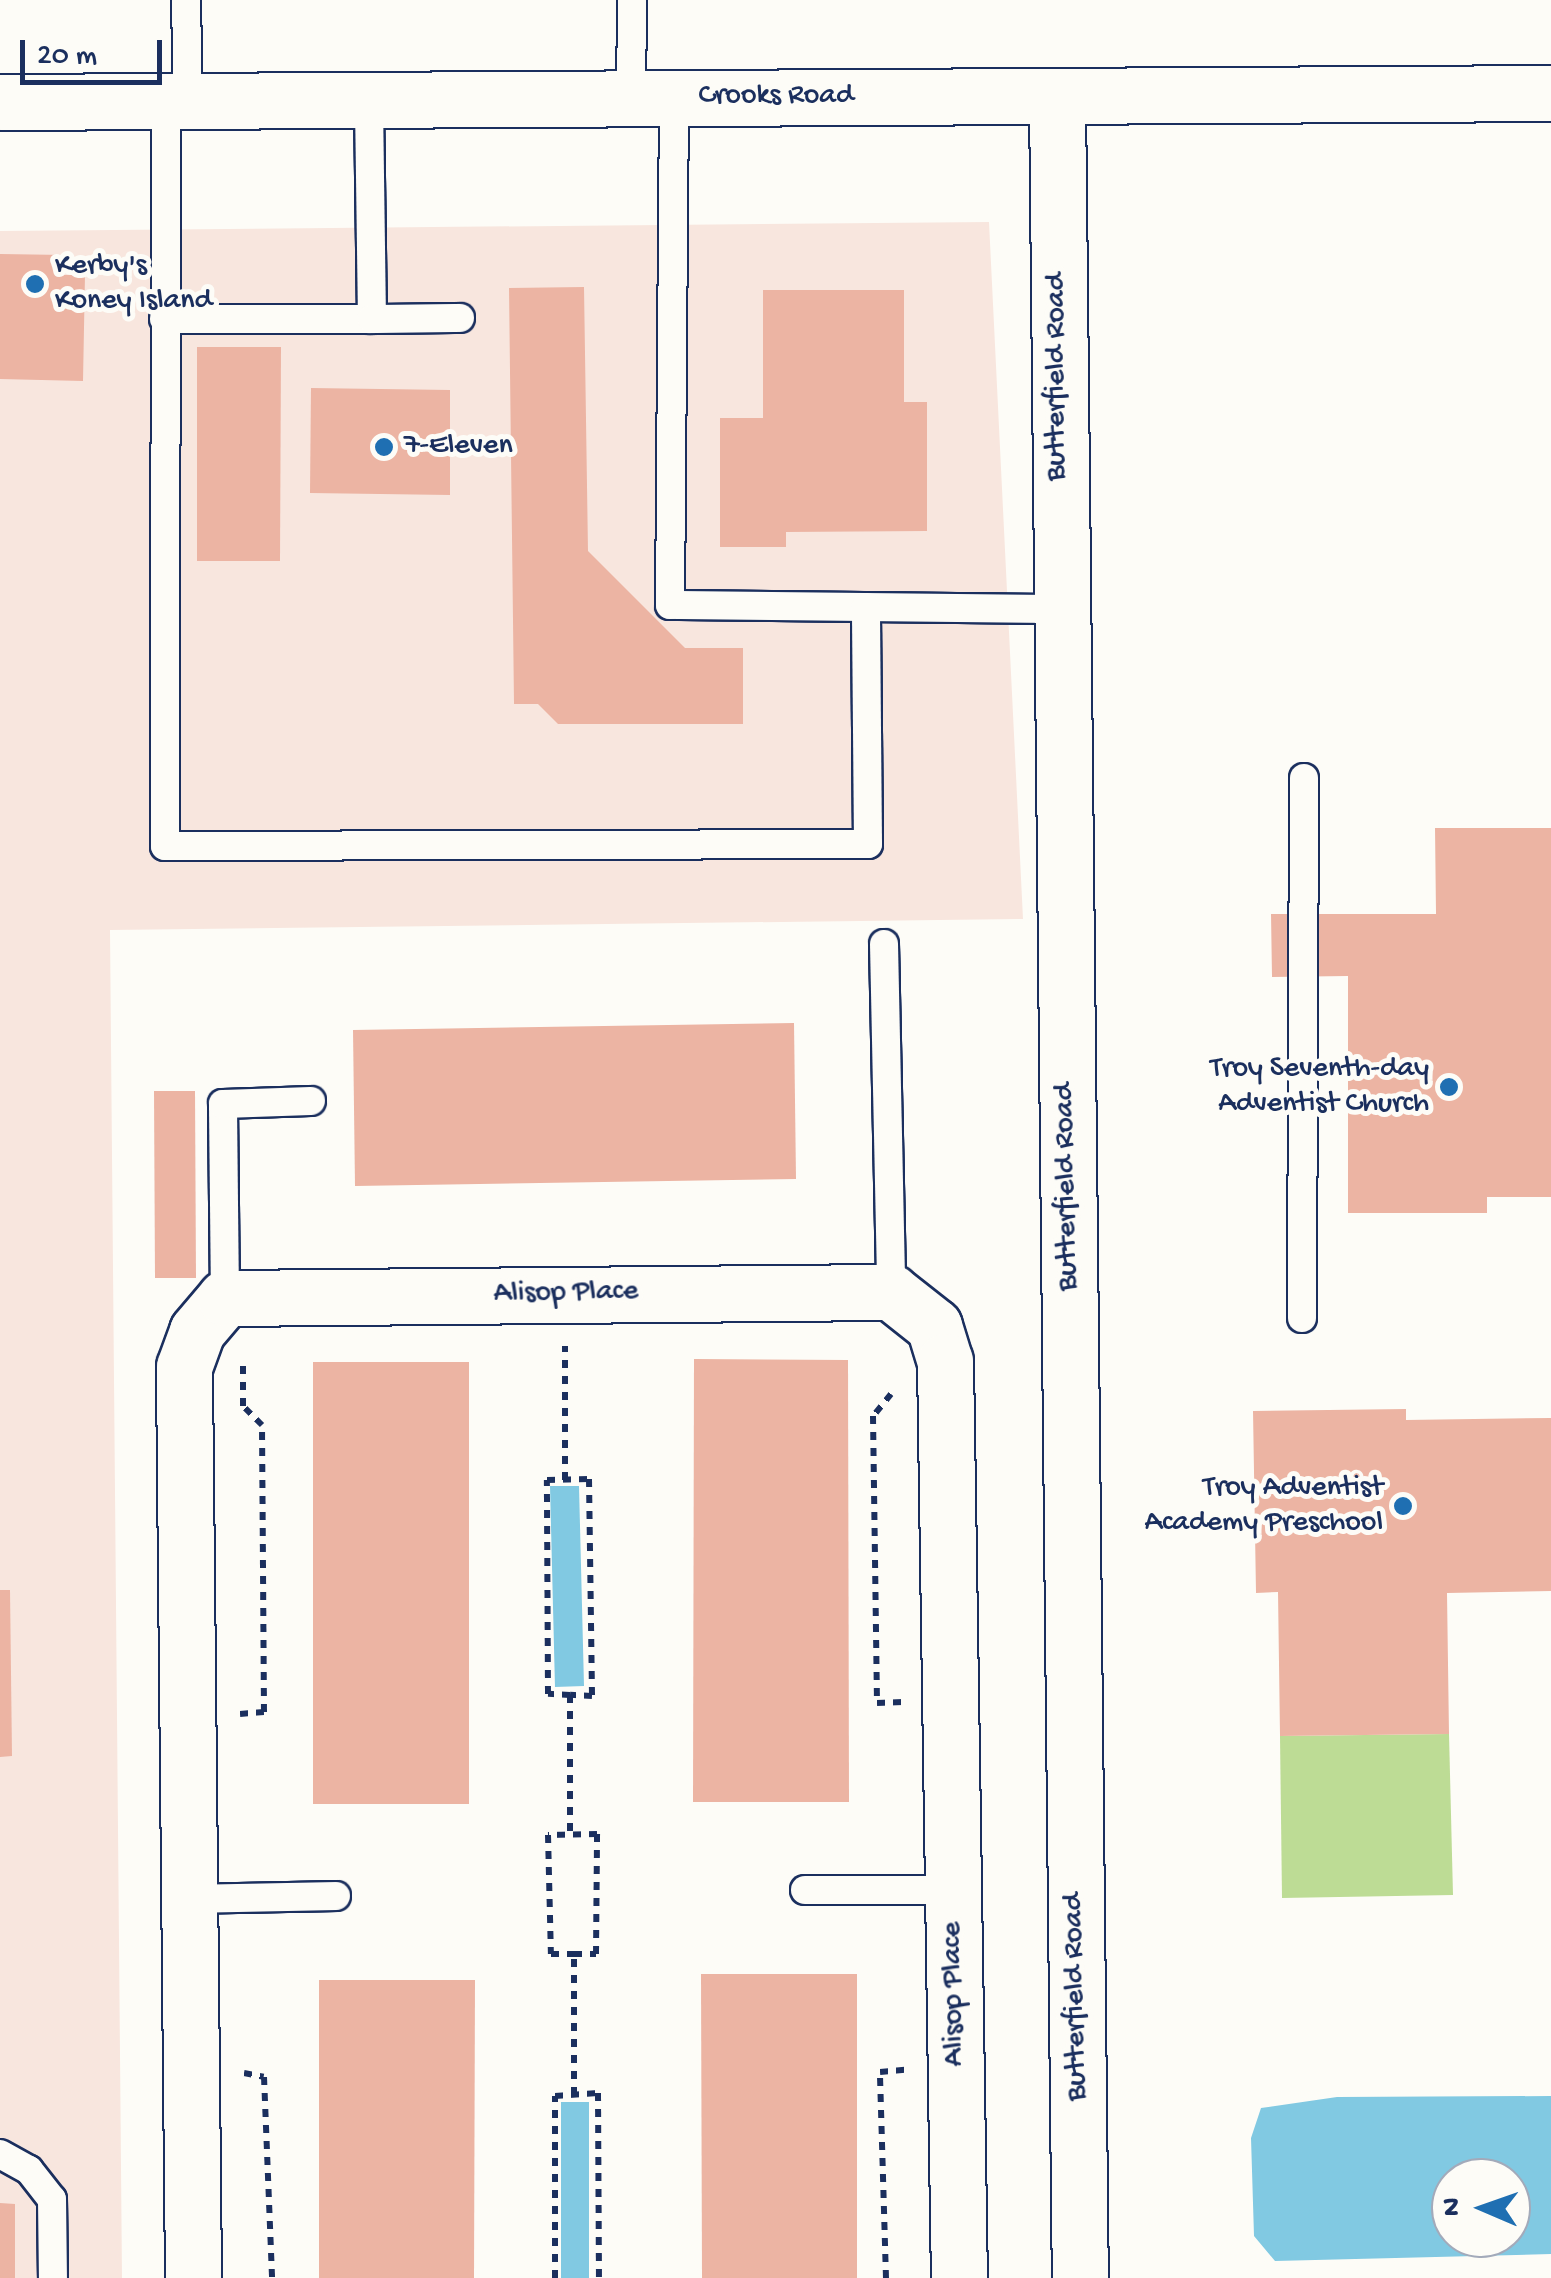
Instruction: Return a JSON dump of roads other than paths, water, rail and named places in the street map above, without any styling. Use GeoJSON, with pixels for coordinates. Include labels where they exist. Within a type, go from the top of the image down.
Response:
{"type":"FeatureCollection","features":[{"type":"Feature","properties":{"kind":"street","name":"Crooks Road"},"geometry":{"type":"LineString","coordinates":[[0,102],[1551,93]]}},
{"type":"Feature","properties":{"kind":"street","name":"Butterfield Road"},"geometry":{"type":"LineString","coordinates":[[1058,97],[1059,609],[1080,2278]]}},
{"type":"Feature","properties":{"kind":"street","name":"Alisop Place"},"geometry":{"type":"LineString","coordinates":[[225,1298],[891,1292],[934,1326],[946,1360],[959,2278]]}},
{"type":"Feature","properties":{"kind":"street"},"geometry":{"type":"LineString","coordinates":[[192,2278],[184,1367],[197,1331],[225,1298]]}},
{"type":"Feature","properties":{"kind":"lane"},"geometry":{"type":"LineString","coordinates":[[186,0],[164,319],[165,846],[868,844],[866,607]]}},
{"type":"Feature","properties":{"kind":"lane"},"geometry":{"type":"LineString","coordinates":[[632,0],[652,98],[670,605],[1059,609]]}},
{"type":"Feature","properties":{"kind":"lane"},"geometry":{"type":"LineString","coordinates":[[369,101],[372,318]]}},
{"type":"Feature","properties":{"kind":"lane"},"geometry":{"type":"LineString","coordinates":[[164,319],[460,318]]}},
{"type":"Feature","properties":{"kind":"lane"},"geometry":{"type":"LineString","coordinates":[[1302,1318],[1304,778]]}},
{"type":"Feature","properties":{"kind":"lane"},"geometry":{"type":"LineString","coordinates":[[884,944],[891,1292]]}},
{"type":"Feature","properties":{"kind":"lane"},"geometry":{"type":"LineString","coordinates":[[225,1298],[222,1104],[311,1102]]}},
{"type":"Feature","properties":{"kind":"lane"},"geometry":{"type":"LineString","coordinates":[[805,1890],[953,1890]]}},
{"type":"Feature","properties":{"kind":"lane"},"geometry":{"type":"LineString","coordinates":[[189,1898],[336,1896]]}},
{"type":"Feature","properties":{"kind":"lane"},"geometry":{"type":"LineString","coordinates":[[0,2154],[29,2170],[52,2199],[53,2278]]}},
{"type":"Feature","properties":{"kind":"water"},"geometry":{"type":"Polygon","coordinates":[[[550,1486],[579,1486],[584,1686],[555,1687],[550,1486]]]}},
{"type":"Feature","properties":{"kind":"water"},"geometry":{"type":"Polygon","coordinates":[[[1551,2096],[1551,2254],[1531,2255],[1531,2158],[1431,2158],[1431,2257],[1275,2261],[1254,2236],[1251,2138],[1261,2108],[1337,2097],[1551,2096]]]}},
{"type":"Feature","properties":{"kind":"water"},"geometry":{"type":"Polygon","coordinates":[[[561,2102],[589,2102],[589,2278],[561,2278],[561,2102]]]}},
{"type":"Feature","properties":{"kind":"place","name":"Kerby's Koney Island"},"geometry":{"type":"Point","coordinates":[35,284]}},
{"type":"Feature","properties":{"kind":"place","name":"7-Eleven"},"geometry":{"type":"Point","coordinates":[384,447]}},
{"type":"Feature","properties":{"kind":"place","name":"Troy Seventh-day Adventist Church"},"geometry":{"type":"Point","coordinates":[1449,1087]}},
{"type":"Feature","properties":{"kind":"place","name":"Troy Adventist Academy Preschool"},"geometry":{"type":"Point","coordinates":[1403,1506]}}]}
